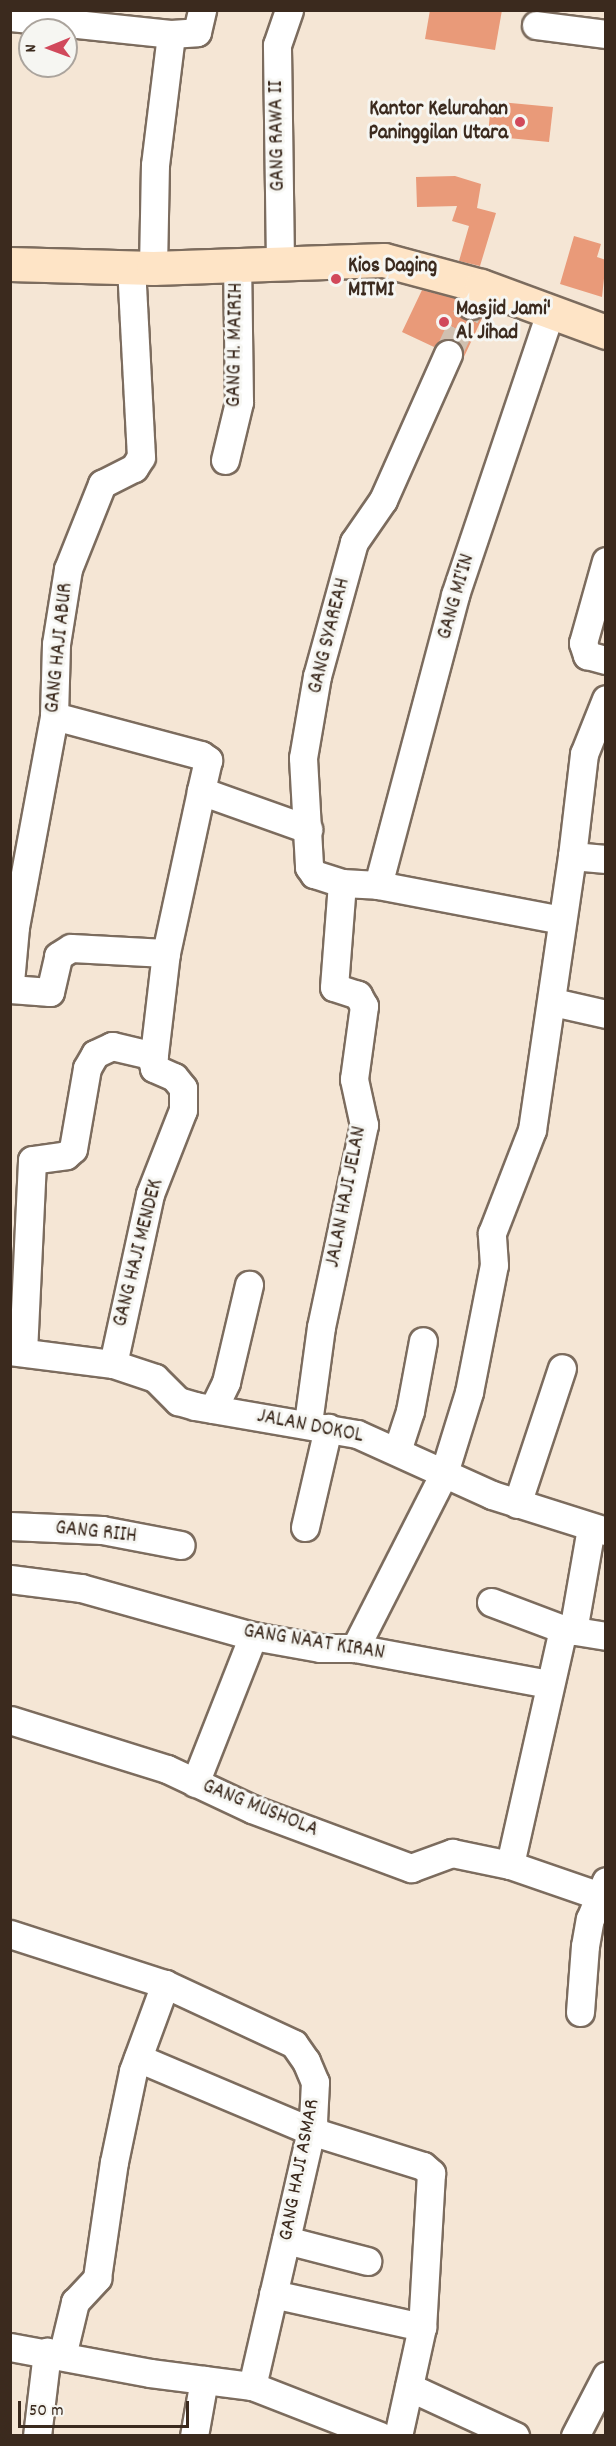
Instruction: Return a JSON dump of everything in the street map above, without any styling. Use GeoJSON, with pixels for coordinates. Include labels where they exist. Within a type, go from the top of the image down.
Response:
{"type":"FeatureCollection","features":[{"type":"Feature","properties":{"kind":"main road"},"geometry":{"type":"LineString","coordinates":[[10,264],[142,268],[384,260],[476,295],[550,312],[606,332]]}},
{"type":"Feature","properties":{"kind":"street"},"geometry":{"type":"LineString","coordinates":[[20,15],[171,34],[197,32],[202,10]]}},
{"type":"Feature","properties":{"kind":"street","name":"GANG RAWA II"},"geometry":{"type":"LineString","coordinates":[[280,263],[277,45],[289,10]]}},
{"type":"Feature","properties":{"kind":"street"},"geometry":{"type":"LineString","coordinates":[[536,25],[606,34]]}},
{"type":"Feature","properties":{"kind":"street","name":"GANG HAJI ABUR"},"geometry":{"type":"LineString","coordinates":[[10,982],[17,916],[54,716],[56,644],[68,569],[102,484],[134,468],[141,457],[142,268],[171,34]]}},
{"type":"Feature","properties":{"kind":"street","name":"GANG H. MAIRIH"},"geometry":{"type":"LineString","coordinates":[[225,460],[239,402],[237,265]]}},
{"type":"Feature","properties":{"kind":"street","name":"GANG MI'IN"},"geometry":{"type":"LineString","coordinates":[[378,885],[455,595],[550,312]]}},
{"type":"Feature","properties":{"kind":"street","name":"GANG SYAREAH"},"geometry":{"type":"LineString","coordinates":[[448,354],[383,500],[354,542],[317,676],[303,758],[311,871],[342,883],[378,885],[562,920]]}},
{"type":"Feature","properties":{"kind":"street"},"geometry":{"type":"LineString","coordinates":[[606,561],[583,643],[587,655],[606,660]]}},
{"type":"Feature","properties":{"kind":"street"},"geometry":{"type":"LineString","coordinates":[[355,1648],[444,1473],[469,1392],[494,1265],[492,1233],[532,1130],[553,1002],[584,754],[606,699]]}},
{"type":"Feature","properties":{"kind":"street"},"geometry":{"type":"LineString","coordinates":[[17,1351],[32,1160],[66,1155],[73,1149],[87,1068],[95,1054],[112,1046],[154,1056],[166,953],[208,760],[201,754],[54,716]]}},
{"type":"Feature","properties":{"kind":"street"},"geometry":{"type":"LineString","coordinates":[[201,791],[308,829]]}},
{"type":"Feature","properties":{"kind":"street"},"geometry":{"type":"LineString","coordinates":[[572,856],[606,860]]}},
{"type":"Feature","properties":{"kind":"street","name":"JALAN HAJI JELAN"},"geometry":{"type":"LineString","coordinates":[[318,1425],[321,1327],[364,1125],[354,1079],[364,1006],[358,995],[334,987],[342,883]]}},
{"type":"Feature","properties":{"kind":"street"},"geometry":{"type":"LineString","coordinates":[[10,989],[50,992],[58,956],[70,948],[166,953]]}},
{"type":"Feature","properties":{"kind":"street"},"geometry":{"type":"LineString","coordinates":[[553,1002],[606,1014]]}},
{"type":"Feature","properties":{"kind":"street","name":"GANG HAJI MENDEK"},"geometry":{"type":"LineString","coordinates":[[113,1364],[150,1194],[183,1110],[183,1088],[174,1077],[154,1068],[154,1056]]}},
{"type":"Feature","properties":{"kind":"street"},"geometry":{"type":"LineString","coordinates":[[213,1409],[226,1382],[249,1285]]}},
{"type":"Feature","properties":{"kind":"street"},"geometry":{"type":"LineString","coordinates":[[397,1450],[410,1411],[423,1341]]}},
{"type":"Feature","properties":{"kind":"street","name":"JALAN DOKOL"},"geometry":{"type":"LineString","coordinates":[[17,1351],[113,1364],[155,1378],[184,1404],[318,1425],[357,1434],[517,1504],[598,1530]]}},
{"type":"Feature","properties":{"kind":"street"},"geometry":{"type":"LineString","coordinates":[[517,1504],[562,1368]]}},
{"type":"Feature","properties":{"kind":"street"},"geometry":{"type":"LineString","coordinates":[[305,1527],[318,1425]]}},
{"type":"Feature","properties":{"kind":"street","name":"GANG RIIH"},"geometry":{"type":"LineString","coordinates":[[10,1526],[102,1530],[181,1545]]}},
{"type":"Feature","properties":{"kind":"street"},"geometry":{"type":"LineString","coordinates":[[510,1865],[549,1684],[598,1530]]}},
{"type":"Feature","properties":{"kind":"street","name":"GANG NAAT KIRAN"},"geometry":{"type":"LineString","coordinates":[[10,1579],[101,1593],[254,1636],[320,1648],[355,1648],[549,1684]]}},
{"type":"Feature","properties":{"kind":"street"},"geometry":{"type":"LineString","coordinates":[[491,1602],[568,1630],[606,1636]]}},
{"type":"Feature","properties":{"kind":"street"},"geometry":{"type":"LineString","coordinates":[[195,1783],[254,1636]]}},
{"type":"Feature","properties":{"kind":"street","name":"GANG MUSHOLA"},"geometry":{"type":"LineString","coordinates":[[10,1720],[167,1769],[252,1809],[411,1868],[452,1853],[510,1865],[603,1891]]}},
{"type":"Feature","properties":{"kind":"street"},"geometry":{"type":"LineString","coordinates":[[580,2012],[585,1946],[603,1891]]}},
{"type":"Feature","properties":{"kind":"street","name":"GANG HAJI ASMAR"},"geometry":{"type":"LineString","coordinates":[[10,1934],[165,1984],[294,2044],[315,2082],[317,2101],[311,2131],[252,2386]]}},
{"type":"Feature","properties":{"kind":"street"},"geometry":{"type":"LineString","coordinates":[[37,2436],[55,2354],[75,2302],[97,2278],[114,2162],[138,2058],[165,1984]]}},
{"type":"Feature","properties":{"kind":"street"},"geometry":{"type":"LineString","coordinates":[[138,2058],[311,2131],[423,2166],[431,2173],[422,2327],[398,2436]]}},
{"type":"Feature","properties":{"kind":"street"},"geometry":{"type":"LineString","coordinates":[[286,2240],[366,2261]]}},
{"type":"Feature","properties":{"kind":"street"},"geometry":{"type":"LineString","coordinates":[[273,2294],[422,2327]]}},
{"type":"Feature","properties":{"kind":"street"},"geometry":{"type":"LineString","coordinates":[[10,2347],[252,2386],[380,2436]]}},
{"type":"Feature","properties":{"kind":"street"},"geometry":{"type":"LineString","coordinates":[[575,2436],[606,2376]]}},
{"type":"Feature","properties":{"kind":"street"},"geometry":{"type":"LineString","coordinates":[[194,2436],[204,2380]]}},
{"type":"Feature","properties":{"kind":"street"},"geometry":{"type":"LineString","coordinates":[[409,2387],[515,2436]]}},
{"type":"Feature","properties":{"kind":"building"},"geometry":{"type":"Polygon","coordinates":[[[430,10],[502,10],[495,50],[425,39],[430,10]]]}},
{"type":"Feature","properties":{"kind":"building","name":"Kantor Kelurahan Paninggilan Utara"},"geometry":{"type":"Polygon","coordinates":[[[491,101],[553,107],[549,142],[488,136],[491,101]]]}},
{"type":"Feature","properties":{"kind":"building"},"geometry":{"type":"Polygon","coordinates":[[[455,176],[481,184],[477,208],[496,213],[480,266],[459,261],[469,226],[452,221],[457,206],[417,207],[416,177],[455,176]]]}},
{"type":"Feature","properties":{"kind":"building"},"geometry":{"type":"Polygon","coordinates":[[[574,236],[601,244],[597,257],[606,260],[602,297],[560,284],[574,236]]]}},
{"type":"Feature","properties":{"kind":"building","name":"Masjid Jami' Al Jihad"},"geometry":{"type":"Polygon","coordinates":[[[422,290],[457,299],[457,313],[464,319],[479,319],[485,312],[463,359],[461,345],[455,340],[446,338],[434,347],[402,332],[422,290]]]}},
{"type":"Feature","properties":{"kind":"tunnel"},"geometry":{"type":"LineString","coordinates":[[448,354],[471,305]]}},
{"type":"Feature","properties":{"kind":"place","name":"Kantor Kelurahan Paninggilan Utara"},"geometry":{"type":"Point","coordinates":[520,122]}},
{"type":"Feature","properties":{"kind":"place","name":"Kios Daging MITMI"},"geometry":{"type":"Point","coordinates":[336,279]}},
{"type":"Feature","properties":{"kind":"place","name":"Masjid Jami' Al Jihad"},"geometry":{"type":"Point","coordinates":[444,322]}}]}
